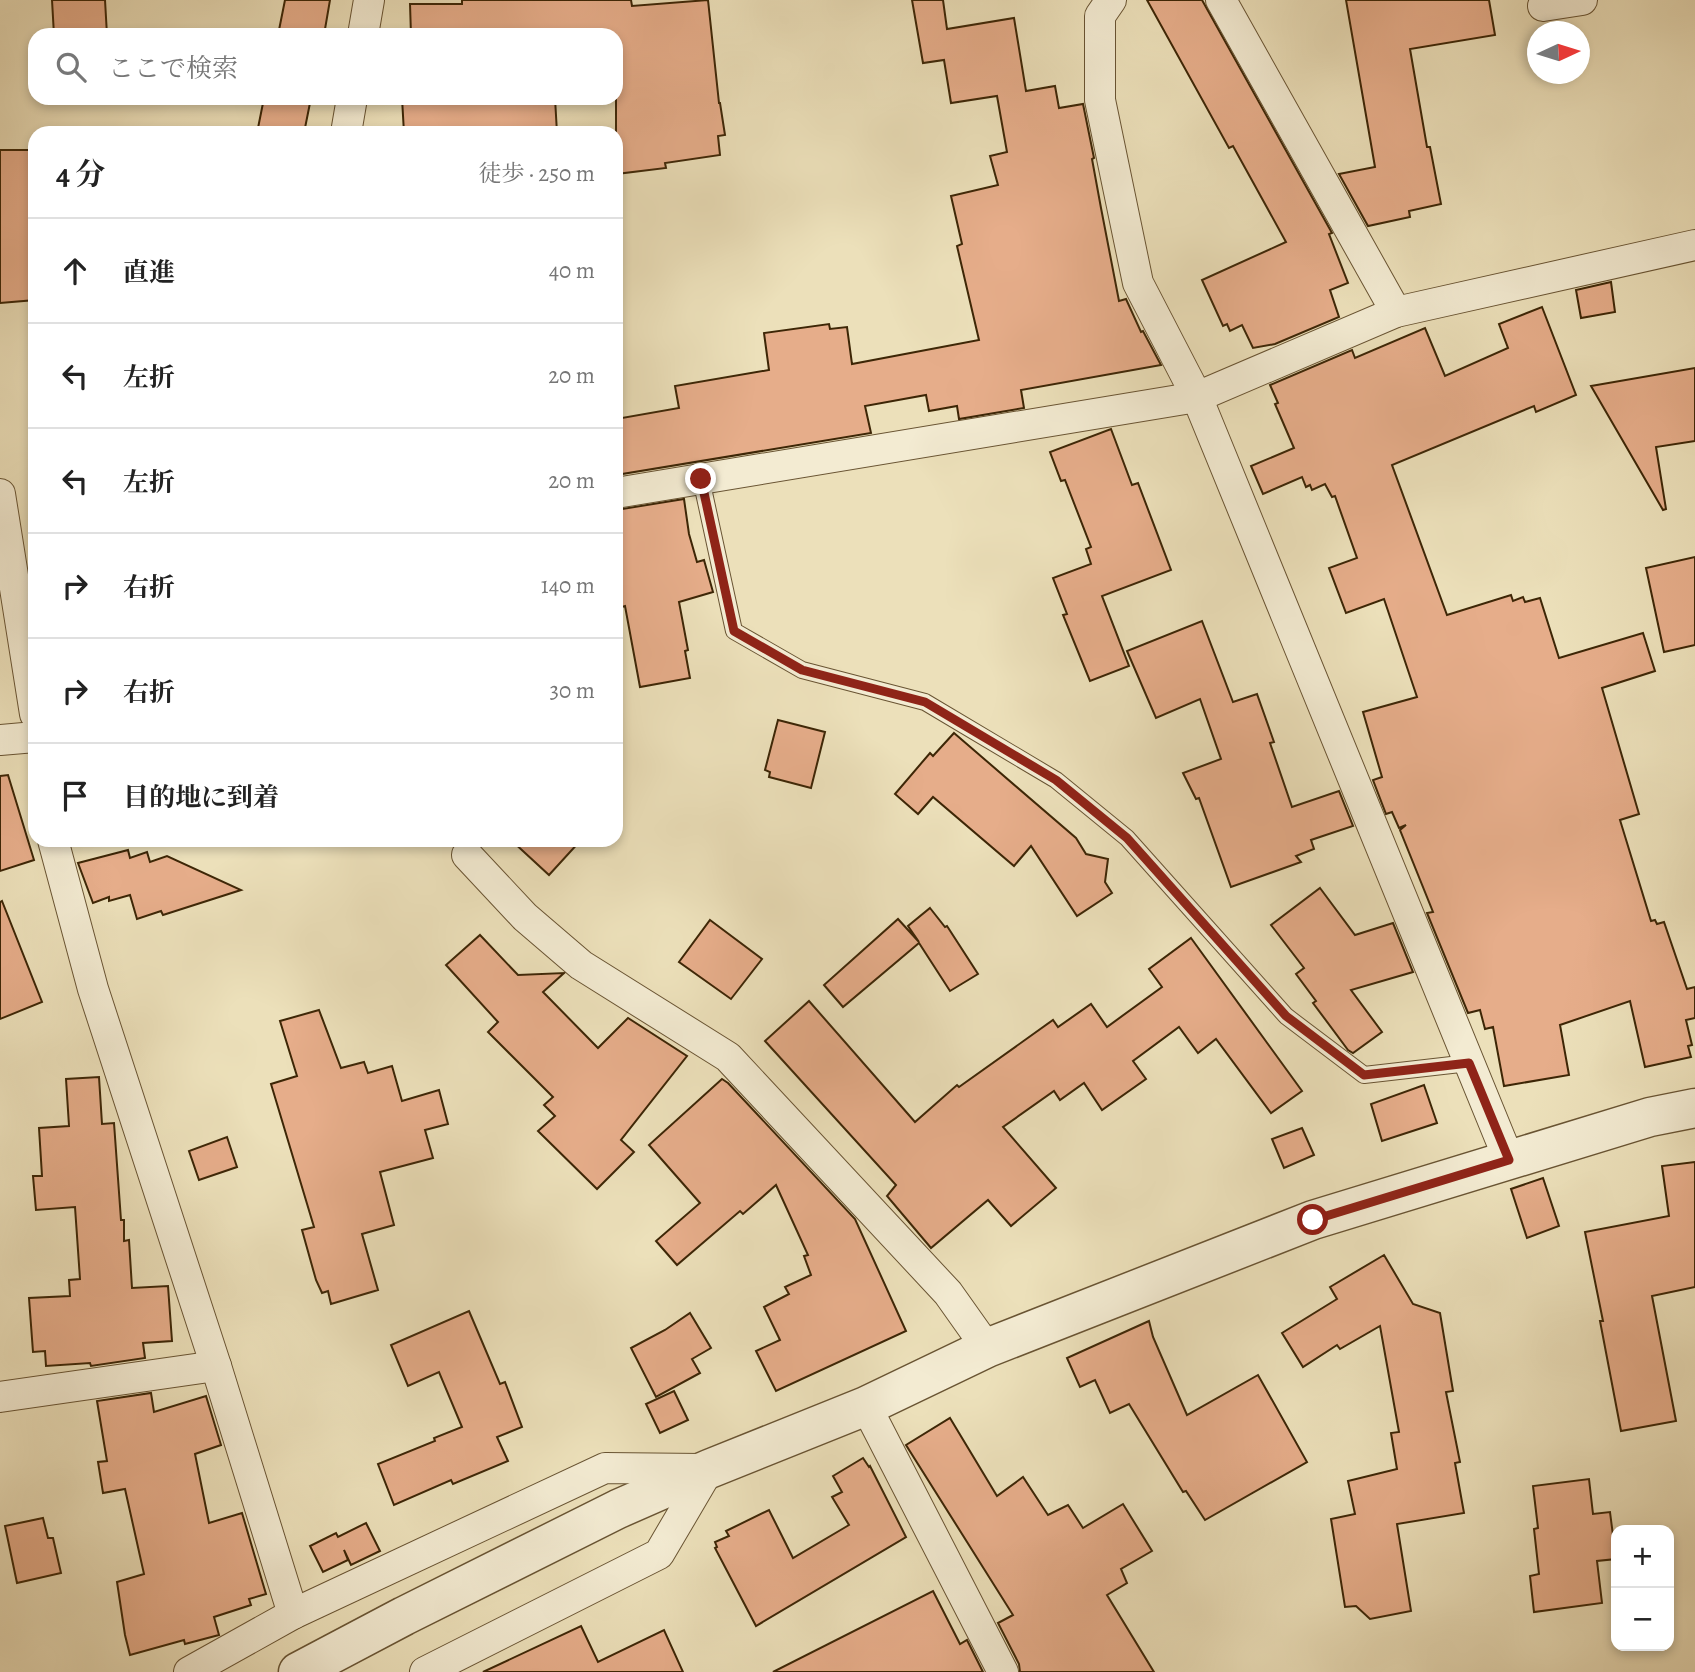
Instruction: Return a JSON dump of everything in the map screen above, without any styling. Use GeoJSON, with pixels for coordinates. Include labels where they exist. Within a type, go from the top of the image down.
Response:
{"type":"FeatureCollection","features":[{"type":"Feature","properties":{"kind":"street"},"geometry":{"type":"LineString","coordinates":[[364,28],[369,0]]}},
{"type":"Feature","properties":{"kind":"street"},"geometry":{"type":"LineString","coordinates":[[1111,0],[1100,16],[1100,100],[1138,283],[1197,397],[1509,1160]]}},
{"type":"Feature","properties":{"kind":"street"},"geometry":{"type":"LineString","coordinates":[[1221,0],[1396,312]]}},
{"type":"Feature","properties":{"kind":"street"},"geometry":{"type":"LineString","coordinates":[[1543,6],[1582,0]]}},
{"type":"Feature","properties":{"kind":"street"},"geometry":{"type":"LineString","coordinates":[[347,126],[351,105]]}},
{"type":"Feature","properties":{"kind":"street"},"geometry":{"type":"LineString","coordinates":[[623,492],[1197,397],[1396,312],[1695,246]]}},
{"type":"Feature","properties":{"kind":"street"},"geometry":{"type":"LineString","coordinates":[[0,494],[28,660]]}},
{"type":"Feature","properties":{"kind":"street"},"geometry":{"type":"LineString","coordinates":[[0,740],[28,738]]}},
{"type":"Feature","properties":{"kind":"street"},"geometry":{"type":"LineString","coordinates":[[55,847],[93,989],[216,1366],[293,1614]]}},
{"type":"Feature","properties":{"kind":"street"},"geometry":{"type":"LineString","coordinates":[[467,855],[525,917],[581,965],[728,1057],[948,1293],[987,1348]]}},
{"type":"Feature","properties":{"kind":"street"},"geometry":{"type":"LineString","coordinates":[[298,1672],[618,1509],[866,1406],[987,1348],[1313,1220],[1650,1117],[1695,1108]]}},
{"type":"Feature","properties":{"kind":"street"},"geometry":{"type":"LineString","coordinates":[[0,1397],[216,1366]]}},
{"type":"Feature","properties":{"kind":"street"},"geometry":{"type":"LineString","coordinates":[[866,1406],[1003,1672]]}},
{"type":"Feature","properties":{"kind":"street"},"geometry":{"type":"LineString","coordinates":[[189,1672],[293,1614],[605,1468],[709,1469]]}},
{"type":"Feature","properties":{"kind":"street"},"geometry":{"type":"LineString","coordinates":[[425,1672],[659,1554],[709,1469]]}},
{"type":"Feature","properties":{"kind":"lane"},"geometry":{"type":"LineString","coordinates":[[701,479],[734,631],[802,670],[925,702],[1056,780],[1127,838],[1286,1016],[1364,1075],[1469,1063]]}},
{"type":"Feature","properties":{"kind":"building"},"geometry":{"type":"Polygon","coordinates":[[[52,0],[105,0],[107,28],[54,28],[52,0]]]}},
{"type":"Feature","properties":{"kind":"building"},"geometry":{"type":"Polygon","coordinates":[[[285,0],[330,0],[325,28],[279,28],[285,0]]]}},
{"type":"Feature","properties":{"kind":"building"},"geometry":{"type":"Polygon","coordinates":[[[462,0],[631,0],[632,6],[708,0],[725,135],[718,136],[720,155],[665,163],[666,168],[623,173],[623,126],[616,126],[616,105],[623,105],[623,28],[411,28],[410,4],[462,4],[462,0]]]}},
{"type":"Feature","properties":{"kind":"building"},"geometry":{"type":"Polygon","coordinates":[[[912,0],[943,0],[947,29],[1014,18],[1026,91],[1055,86],[1059,108],[1083,104],[1119,301],[1126,299],[1141,332],[1143,331],[1161,365],[1021,390],[1024,408],[959,419],[957,406],[929,411],[926,395],[865,406],[871,433],[623,474],[623,418],[679,408],[675,386],[769,370],[764,333],[829,324],[830,329],[847,327],[852,364],[979,340],[957,246],[962,244],[951,196],[998,185],[990,156],[1007,152],[997,96],[951,103],[944,60],[923,63],[912,0]]]}},
{"type":"Feature","properties":{"kind":"building"},"geometry":{"type":"Polygon","coordinates":[[[1147,0],[1202,0],[1332,233],[1329,234],[1348,283],[1330,290],[1339,317],[1275,344],[1253,348],[1242,325],[1230,331],[1227,324],[1223,326],[1202,280],[1286,242],[1233,146],[1229,148],[1147,0]]]}},
{"type":"Feature","properties":{"kind":"building"},"geometry":{"type":"Polygon","coordinates":[[[1346,0],[1489,0],[1495,35],[1410,49],[1427,147],[1430,147],[1441,204],[1409,211],[1410,217],[1368,226],[1339,174],[1375,167],[1346,0]]]}},
{"type":"Feature","properties":{"kind":"building"},"geometry":{"type":"Polygon","coordinates":[[[263,105],[310,105],[305,126],[258,126],[263,105]]]}},
{"type":"Feature","properties":{"kind":"building"},"geometry":{"type":"Polygon","coordinates":[[[402,105],[555,105],[557,126],[404,126],[402,105]]]}},
{"type":"Feature","properties":{"kind":"building"},"geometry":{"type":"Polygon","coordinates":[[[0,150],[28,150],[28,301],[0,303],[0,150]]]}},
{"type":"Feature","properties":{"kind":"building"},"geometry":{"type":"Polygon","coordinates":[[[1611,282],[1615,312],[1581,318],[1576,290],[1611,282]]]}},
{"type":"Feature","properties":{"kind":"building"},"geometry":{"type":"Polygon","coordinates":[[[1542,307],[1576,395],[1536,412],[1534,406],[1392,465],[1447,615],[1511,595],[1513,601],[1523,597],[1525,602],[1540,598],[1559,658],[1643,633],[1655,671],[1602,688],[1639,814],[1620,820],[1651,921],[1655,920],[1657,924],[1664,922],[1687,989],[1695,987],[1695,1018],[1686,1020],[1692,1045],[1688,1046],[1691,1057],[1645,1067],[1630,1001],[1560,1025],[1569,1075],[1504,1086],[1493,1027],[1485,1029],[1480,1010],[1468,1013],[1427,913],[1433,912],[1400,830],[1406,825],[1399,828],[1392,812],[1386,814],[1373,780],[1382,777],[1363,712],[1417,697],[1384,599],[1346,613],[1329,568],[1357,558],[1335,496],[1332,497],[1325,484],[1312,490],[1310,485],[1306,487],[1302,477],[1263,494],[1251,466],[1294,448],[1270,385],[1352,350],[1355,358],[1425,328],[1445,376],[1508,348],[1499,324],[1542,307]]]}},
{"type":"Feature","properties":{"kind":"building"},"geometry":{"type":"Polygon","coordinates":[[[1695,368],[1695,441],[1656,447],[1666,509],[1663,510],[1591,386],[1695,368]]]}},
{"type":"Feature","properties":{"kind":"building"},"geometry":{"type":"Polygon","coordinates":[[[1111,429],[1132,485],[1138,483],[1171,570],[1102,596],[1129,666],[1090,681],[1063,615],[1067,614],[1053,578],[1091,564],[1086,549],[1091,547],[1065,480],[1061,481],[1050,452],[1111,429]]]}},
{"type":"Feature","properties":{"kind":"building"},"geometry":{"type":"Polygon","coordinates":[[[684,499],[689,534],[697,562],[704,560],[713,592],[679,602],[690,678],[640,687],[625,606],[623,607],[623,509],[684,499]]]}},
{"type":"Feature","properties":{"kind":"building"},"geometry":{"type":"Polygon","coordinates":[[[1695,557],[1695,645],[1664,652],[1646,568],[1695,557]]]}},
{"type":"Feature","properties":{"kind":"building"},"geometry":{"type":"Polygon","coordinates":[[[1202,621],[1233,702],[1257,694],[1292,807],[1339,791],[1353,826],[1311,840],[1314,849],[1296,856],[1301,862],[1231,887],[1199,798],[1196,799],[1183,773],[1221,759],[1200,699],[1156,718],[1127,651],[1202,621]]]}},
{"type":"Feature","properties":{"kind":"building"},"geometry":{"type":"Polygon","coordinates":[[[778,720],[825,732],[811,788],[769,777],[770,772],[765,770],[778,720]]]}},
{"type":"Feature","properties":{"kind":"building"},"geometry":{"type":"Polygon","coordinates":[[[954,733],[1076,838],[1086,854],[1108,859],[1105,882],[1112,893],[1077,916],[1031,846],[1014,866],[933,797],[918,814],[895,794],[930,753],[933,756],[954,733]]]}},
{"type":"Feature","properties":{"kind":"building"},"geometry":{"type":"Polygon","coordinates":[[[8,775],[34,860],[0,871],[0,776],[8,775]]]}},
{"type":"Feature","properties":{"kind":"building"},"geometry":{"type":"Polygon","coordinates":[[[519,847],[575,847],[549,875],[519,847]]]}},
{"type":"Feature","properties":{"kind":"building"},"geometry":{"type":"Polygon","coordinates":[[[128,850],[130,858],[147,852],[150,862],[167,856],[241,890],[163,915],[161,911],[137,919],[130,895],[109,901],[109,897],[93,903],[78,863],[128,850]]]}},
{"type":"Feature","properties":{"kind":"building"},"geometry":{"type":"Polygon","coordinates":[[[1320,888],[1355,935],[1393,923],[1413,972],[1351,990],[1382,1032],[1353,1053],[1313,1003],[1316,1001],[1296,974],[1304,968],[1271,925],[1320,888]]]}},
{"type":"Feature","properties":{"kind":"building"},"geometry":{"type":"Polygon","coordinates":[[[2,901],[42,1002],[0,1019],[0,902],[2,901]]]}},
{"type":"Feature","properties":{"kind":"building"},"geometry":{"type":"Polygon","coordinates":[[[930,908],[945,927],[947,926],[978,974],[950,991],[919,943],[843,1007],[824,985],[898,919],[919,942],[908,926],[930,908]]]}},
{"type":"Feature","properties":{"kind":"building"},"geometry":{"type":"Polygon","coordinates":[[[710,920],[762,959],[731,999],[679,962],[710,920]]]}},
{"type":"Feature","properties":{"kind":"building"},"geometry":{"type":"Polygon","coordinates":[[[480,935],[518,975],[564,973],[543,992],[598,1048],[628,1018],[687,1056],[621,1140],[634,1152],[597,1189],[538,1131],[555,1116],[544,1105],[553,1097],[488,1032],[498,1022],[446,965],[480,935]]]}},
{"type":"Feature","properties":{"kind":"building"},"geometry":{"type":"Polygon","coordinates":[[[1191,938],[1302,1091],[1271,1113],[1216,1039],[1198,1053],[1179,1027],[1133,1061],[1146,1079],[1102,1110],[1084,1083],[1060,1100],[1054,1091],[1003,1127],[1056,1188],[1011,1226],[988,1200],[931,1248],[887,1196],[896,1185],[765,1041],[809,1001],[915,1122],[957,1085],[959,1087],[1053,1020],[1058,1027],[1091,1004],[1107,1027],[1162,987],[1149,969],[1191,938]]]}},
{"type":"Feature","properties":{"kind":"building"},"geometry":{"type":"Polygon","coordinates":[[[319,1010],[341,1068],[364,1062],[368,1073],[392,1066],[402,1101],[439,1090],[448,1124],[425,1130],[433,1158],[380,1172],[394,1225],[362,1234],[378,1290],[331,1304],[328,1291],[322,1293],[316,1280],[302,1230],[314,1227],[271,1084],[297,1076],[280,1021],[319,1010]]]}},
{"type":"Feature","properties":{"kind":"building"},"geometry":{"type":"Polygon","coordinates":[[[99,1077],[102,1124],[114,1123],[121,1220],[124,1220],[124,1241],[129,1240],[132,1288],[168,1286],[172,1341],[143,1343],[145,1358],[91,1366],[90,1363],[46,1366],[45,1351],[33,1352],[29,1298],[70,1296],[69,1280],[80,1279],[75,1207],[36,1210],[33,1176],[42,1176],[39,1128],[69,1126],[66,1079],[99,1077]]]}},
{"type":"Feature","properties":{"kind":"building"},"geometry":{"type":"Polygon","coordinates":[[[722,1079],[855,1219],[906,1331],[776,1391],[756,1351],[780,1340],[764,1307],[789,1294],[785,1287],[811,1275],[804,1256],[808,1255],[776,1185],[743,1214],[740,1211],[677,1265],[656,1241],[700,1203],[649,1145],[722,1079]]]}},
{"type":"Feature","properties":{"kind":"building"},"geometry":{"type":"Polygon","coordinates":[[[1424,1085],[1437,1123],[1382,1141],[1371,1104],[1424,1085]]]}},
{"type":"Feature","properties":{"kind":"building"},"geometry":{"type":"Polygon","coordinates":[[[1302,1128],[1314,1155],[1284,1168],[1272,1139],[1302,1128]]]}},
{"type":"Feature","properties":{"kind":"building"},"geometry":{"type":"Polygon","coordinates":[[[227,1137],[237,1167],[199,1180],[189,1151],[227,1137]]]}},
{"type":"Feature","properties":{"kind":"building"},"geometry":{"type":"Polygon","coordinates":[[[1695,1162],[1695,1287],[1652,1296],[1676,1421],[1621,1431],[1585,1232],[1669,1216],[1662,1166],[1695,1162]]]}},
{"type":"Feature","properties":{"kind":"building"},"geometry":{"type":"Polygon","coordinates":[[[1543,1178],[1559,1226],[1527,1238],[1511,1189],[1543,1178]]]}},
{"type":"Feature","properties":{"kind":"building"},"geometry":{"type":"Polygon","coordinates":[[[1384,1255],[1413,1304],[1440,1313],[1453,1391],[1446,1392],[1460,1462],[1455,1463],[1464,1513],[1397,1524],[1411,1611],[1370,1619],[1356,1606],[1345,1607],[1331,1519],[1355,1514],[1348,1481],[1397,1469],[1391,1433],[1399,1432],[1380,1326],[1340,1349],[1337,1345],[1303,1367],[1282,1333],[1337,1299],[1330,1287],[1384,1255]]]}},
{"type":"Feature","properties":{"kind":"building"},"geometry":{"type":"Polygon","coordinates":[[[469,1311],[500,1384],[505,1382],[522,1427],[497,1437],[508,1461],[453,1484],[451,1480],[394,1505],[378,1464],[462,1427],[439,1372],[408,1386],[391,1345],[469,1311]]]}},
{"type":"Feature","properties":{"kind":"building"},"geometry":{"type":"Polygon","coordinates":[[[690,1313],[711,1348],[692,1359],[700,1373],[656,1397],[631,1348],[690,1313]]]}},
{"type":"Feature","properties":{"kind":"building"},"geometry":{"type":"Polygon","coordinates":[[[1149,1321],[1153,1337],[1187,1415],[1258,1375],[1307,1462],[1205,1520],[1186,1491],[1183,1492],[1129,1404],[1110,1413],[1095,1380],[1080,1387],[1067,1358],[1149,1321]]]}},
{"type":"Feature","properties":{"kind":"building"},"geometry":{"type":"Polygon","coordinates":[[[674,1391],[688,1420],[660,1433],[646,1404],[674,1391]]]}},
{"type":"Feature","properties":{"kind":"building"},"geometry":{"type":"Polygon","coordinates":[[[151,1393],[154,1412],[206,1396],[221,1445],[195,1454],[209,1523],[242,1513],[266,1594],[249,1599],[251,1605],[214,1617],[219,1635],[185,1644],[184,1640],[130,1655],[117,1582],[144,1574],[125,1489],[103,1493],[98,1462],[107,1461],[97,1401],[151,1393]]]}},
{"type":"Feature","properties":{"kind":"building"},"geometry":{"type":"Polygon","coordinates":[[[950,1418],[997,1496],[1023,1477],[1048,1515],[1068,1505],[1083,1528],[1123,1504],[1152,1551],[1121,1569],[1127,1583],[1107,1595],[1154,1672],[1020,1672],[1019,1664],[998,1623],[1013,1615],[906,1445],[950,1418]]]}},
{"type":"Feature","properties":{"kind":"building"},"geometry":{"type":"Polygon","coordinates":[[[863,1458],[870,1466],[906,1537],[756,1626],[715,1548],[715,1542],[729,1536],[726,1531],[769,1510],[793,1558],[849,1525],[832,1497],[842,1492],[833,1476],[863,1458]]]}},
{"type":"Feature","properties":{"kind":"building"},"geometry":{"type":"Polygon","coordinates":[[[1589,1479],[1593,1514],[1610,1512],[1611,1560],[1597,1561],[1602,1603],[1534,1612],[1530,1576],[1539,1574],[1534,1529],[1538,1528],[1533,1486],[1589,1479]]]}},
{"type":"Feature","properties":{"kind":"building"},"geometry":{"type":"Polygon","coordinates":[[[43,1518],[48,1538],[53,1538],[61,1573],[17,1583],[5,1526],[43,1518]]]}},
{"type":"Feature","properties":{"kind":"building"},"geometry":{"type":"Polygon","coordinates":[[[366,1523],[380,1551],[351,1565],[344,1550],[348,1560],[323,1572],[310,1546],[336,1533],[338,1537],[366,1523]]]}},
{"type":"Feature","properties":{"kind":"building"},"geometry":{"type":"Polygon","coordinates":[[[933,1591],[960,1644],[967,1640],[983,1672],[773,1672],[933,1591]]]}},
{"type":"Feature","properties":{"kind":"building"},"geometry":{"type":"Polygon","coordinates":[[[581,1626],[598,1662],[664,1630],[683,1672],[483,1672],[581,1626]]]}},
{"type":"Feature","properties":{"kind":"route"},"geometry":{"type":"LineString","coordinates":[[701,479],[734,631],[802,670],[925,702],[1056,780],[1127,838],[1286,1016],[1364,1075],[1469,1063],[1509,1160],[1313,1220]]}}]}
